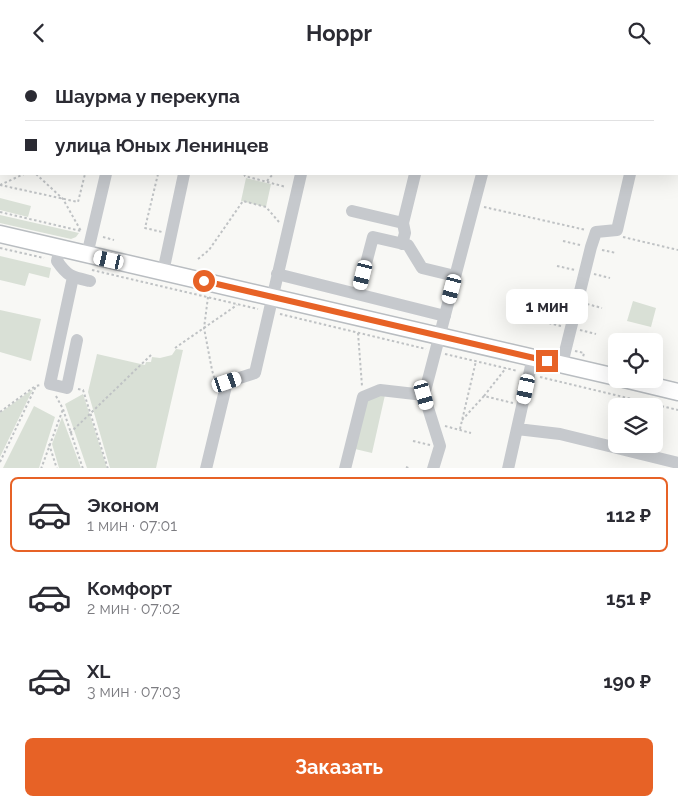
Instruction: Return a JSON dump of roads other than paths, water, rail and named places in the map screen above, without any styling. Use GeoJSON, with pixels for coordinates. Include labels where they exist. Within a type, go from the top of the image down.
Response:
{"type":"FeatureCollection","features":[{"type":"Feature","properties":{"kind":"main road"},"geometry":{"type":"LineString","coordinates":[[0,234],[163,272],[270,304],[439,335],[608,375]]}},
{"type":"Feature","properties":{"kind":"main road"},"geometry":{"type":"LineString","coordinates":[[663,388],[678,391]]}},
{"type":"Feature","properties":{"kind":"street"},"geometry":{"type":"LineString","coordinates":[[87,255],[106,175]]}},
{"type":"Feature","properties":{"kind":"street"},"geometry":{"type":"LineString","coordinates":[[163,272],[184,175]]}},
{"type":"Feature","properties":{"kind":"street"},"geometry":{"type":"LineString","coordinates":[[206,468],[227,382],[255,373],[301,175]]}},
{"type":"Feature","properties":{"kind":"street"},"geometry":{"type":"LineString","coordinates":[[402,244],[405,233],[403,223],[415,175]]}},
{"type":"Feature","properties":{"kind":"street"},"geometry":{"type":"LineString","coordinates":[[434,468],[440,446],[424,395],[482,175]]}},
{"type":"Feature","properties":{"kind":"street"},"geometry":{"type":"LineString","coordinates":[[562,364],[591,247],[598,232],[617,230],[630,175]]}},
{"type":"Feature","properties":{"kind":"street"},"geometry":{"type":"LineString","coordinates":[[352,211],[403,223]]}},
{"type":"Feature","properties":{"kind":"street"},"geometry":{"type":"LineString","coordinates":[[358,294],[373,237],[408,245],[422,269],[455,276]]}},
{"type":"Feature","properties":{"kind":"street"},"geometry":{"type":"LineString","coordinates":[[60,248],[57,261],[62,269],[73,277],[90,281]]}},
{"type":"Feature","properties":{"kind":"street"},"geometry":{"type":"LineString","coordinates":[[277,274],[445,316]]}},
{"type":"Feature","properties":{"kind":"street"},"geometry":{"type":"LineString","coordinates":[[73,277],[50,384],[67,388],[77,340]]}},
{"type":"Feature","properties":{"kind":"street"},"geometry":{"type":"LineString","coordinates":[[508,468],[533,357]]}},
{"type":"Feature","properties":{"kind":"street"},"geometry":{"type":"LineString","coordinates":[[345,468],[363,397],[380,390],[424,395]]}},
{"type":"Feature","properties":{"kind":"street"},"geometry":{"type":"LineString","coordinates":[[517,429],[560,434],[678,463]]}}]}
